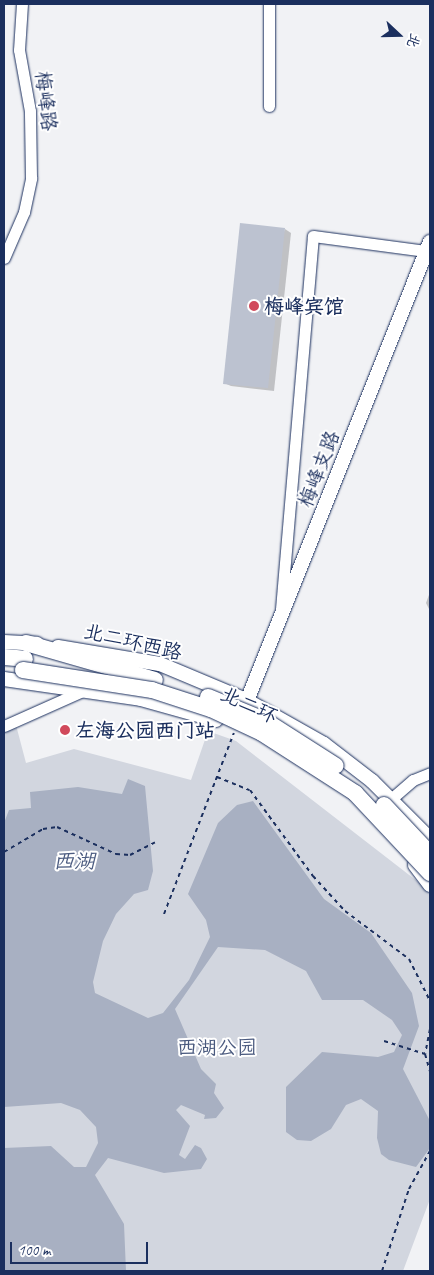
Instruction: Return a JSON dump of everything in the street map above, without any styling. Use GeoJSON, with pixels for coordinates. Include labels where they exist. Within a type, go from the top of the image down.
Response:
{"type":"FeatureCollection","features":[{"type":"Feature","properties":{"kind":"highway","name":"北二环"},"geometry":{"type":"LineString","coordinates":[[4,657],[25,657],[155,680],[256,717],[313,749],[362,785],[430,854]]}},
{"type":"Feature","properties":{"kind":"highway","name":"北二环"},"geometry":{"type":"LineString","coordinates":[[4,668],[25,657],[152,690],[211,709],[262,733],[355,793],[430,873]]}},
{"type":"Feature","properties":{"kind":"highway"},"geometry":{"type":"LineString","coordinates":[[25,657],[92,660],[155,680]]}},
{"type":"Feature","properties":{"kind":"main road","name":"梅峰支路"},"geometry":{"type":"LineString","coordinates":[[248,701],[428,246],[430,232]]}},
{"type":"Feature","properties":{"kind":"main road","name":"北二环西路"},"geometry":{"type":"LineString","coordinates":[[4,642],[25,657],[160,664],[248,701],[324,744],[391,800],[430,839]]}},
{"type":"Feature","properties":{"kind":"main road"},"geometry":{"type":"LineString","coordinates":[[4,679],[87,689],[141,699],[208,716],[236,728],[349,799],[430,885]]}},
{"type":"Feature","properties":{"kind":"main road"},"geometry":{"type":"LineString","coordinates":[[236,728],[248,701]]}},
{"type":"Feature","properties":{"kind":"street","name":"梅峰路"},"geometry":{"type":"LineString","coordinates":[[4,258],[24,212],[31,178],[30,111],[19,50],[22,4]]}},
{"type":"Feature","properties":{"kind":"street"},"geometry":{"type":"LineString","coordinates":[[269,4],[269,106]]}},
{"type":"Feature","properties":{"kind":"street"},"geometry":{"type":"LineString","coordinates":[[280,623],[313,236],[428,246]]}},
{"type":"Feature","properties":{"kind":"street"},"geometry":{"type":"LineString","coordinates":[[4,726],[87,689]]}},
{"type":"Feature","properties":{"kind":"street"},"geometry":{"type":"LineString","coordinates":[[391,800],[413,780],[430,773]]}},
{"type":"Feature","properties":{"kind":"path"},"geometry":{"type":"LineString","coordinates":[[164,914],[236,728]]}},
{"type":"Feature","properties":{"kind":"path"},"geometry":{"type":"LineString","coordinates":[[217,777],[250,790],[319,883],[345,911],[409,959],[430,1000]]}},
{"type":"Feature","properties":{"kind":"path"},"geometry":{"type":"LineString","coordinates":[[4,852],[43,829],[57,827],[116,854],[130,855],[155,842]]}},
{"type":"Feature","properties":{"kind":"path"},"geometry":{"type":"LineString","coordinates":[[430,1029],[425,1054],[430,1072]]}},
{"type":"Feature","properties":{"kind":"path"},"geometry":{"type":"LineString","coordinates":[[384,1041],[425,1054]]}},
{"type":"Feature","properties":{"kind":"path"},"geometry":{"type":"LineString","coordinates":[[382,1271],[409,1189],[430,1151]]}},
{"type":"Feature","properties":{"kind":"green space","name":"西湖公园"},"geometry":{"type":"Polygon","coordinates":[[[16,725],[26,763],[74,749],[191,780],[208,731],[236,741],[426,888],[430,895],[430,1199],[403,1271],[4,1271],[4,730],[16,725]]]}},
{"type":"Feature","properties":{"kind":"water","name":"西湖"},"geometry":{"type":"Polygon","coordinates":[[[128,779],[145,786],[153,871],[148,890],[134,894],[116,914],[103,941],[93,982],[95,993],[148,1018],[163,1013],[189,980],[210,937],[206,920],[188,894],[218,823],[237,805],[253,801],[324,899],[371,933],[412,993],[419,1026],[403,1069],[430,1121],[430,1148],[416,1167],[389,1160],[381,1154],[377,1138],[378,1111],[361,1099],[346,1105],[331,1129],[311,1141],[297,1140],[286,1132],[286,1087],[322,1052],[378,1057],[394,1052],[402,1035],[392,1020],[363,1000],[322,1000],[306,971],[265,950],[218,947],[175,1009],[201,1069],[216,1084],[214,1093],[224,1108],[216,1118],[204,1119],[205,1115],[181,1105],[176,1110],[190,1126],[179,1155],[185,1159],[195,1145],[201,1148],[207,1159],[201,1169],[164,1173],[108,1158],[95,1175],[124,1224],[126,1271],[4,1271],[4,1148],[51,1146],[74,1167],[86,1167],[98,1143],[96,1127],[80,1110],[61,1103],[4,1107],[4,823],[9,810],[31,808],[30,792],[78,787],[122,794],[128,779]]]}},
{"type":"Feature","properties":{"kind":"building","name":"梅峰宾馆"},"geometry":{"type":"Polygon","coordinates":[[[240,223],[285,228],[268,388],[223,384],[240,223]]]}},
{"type":"Feature","properties":{"kind":"place","name":"梅峰宾馆"},"geometry":{"type":"Point","coordinates":[254,306]}},
{"type":"Feature","properties":{"kind":"place","name":"左海公园西门站"},"geometry":{"type":"Point","coordinates":[65,730]}}]}
